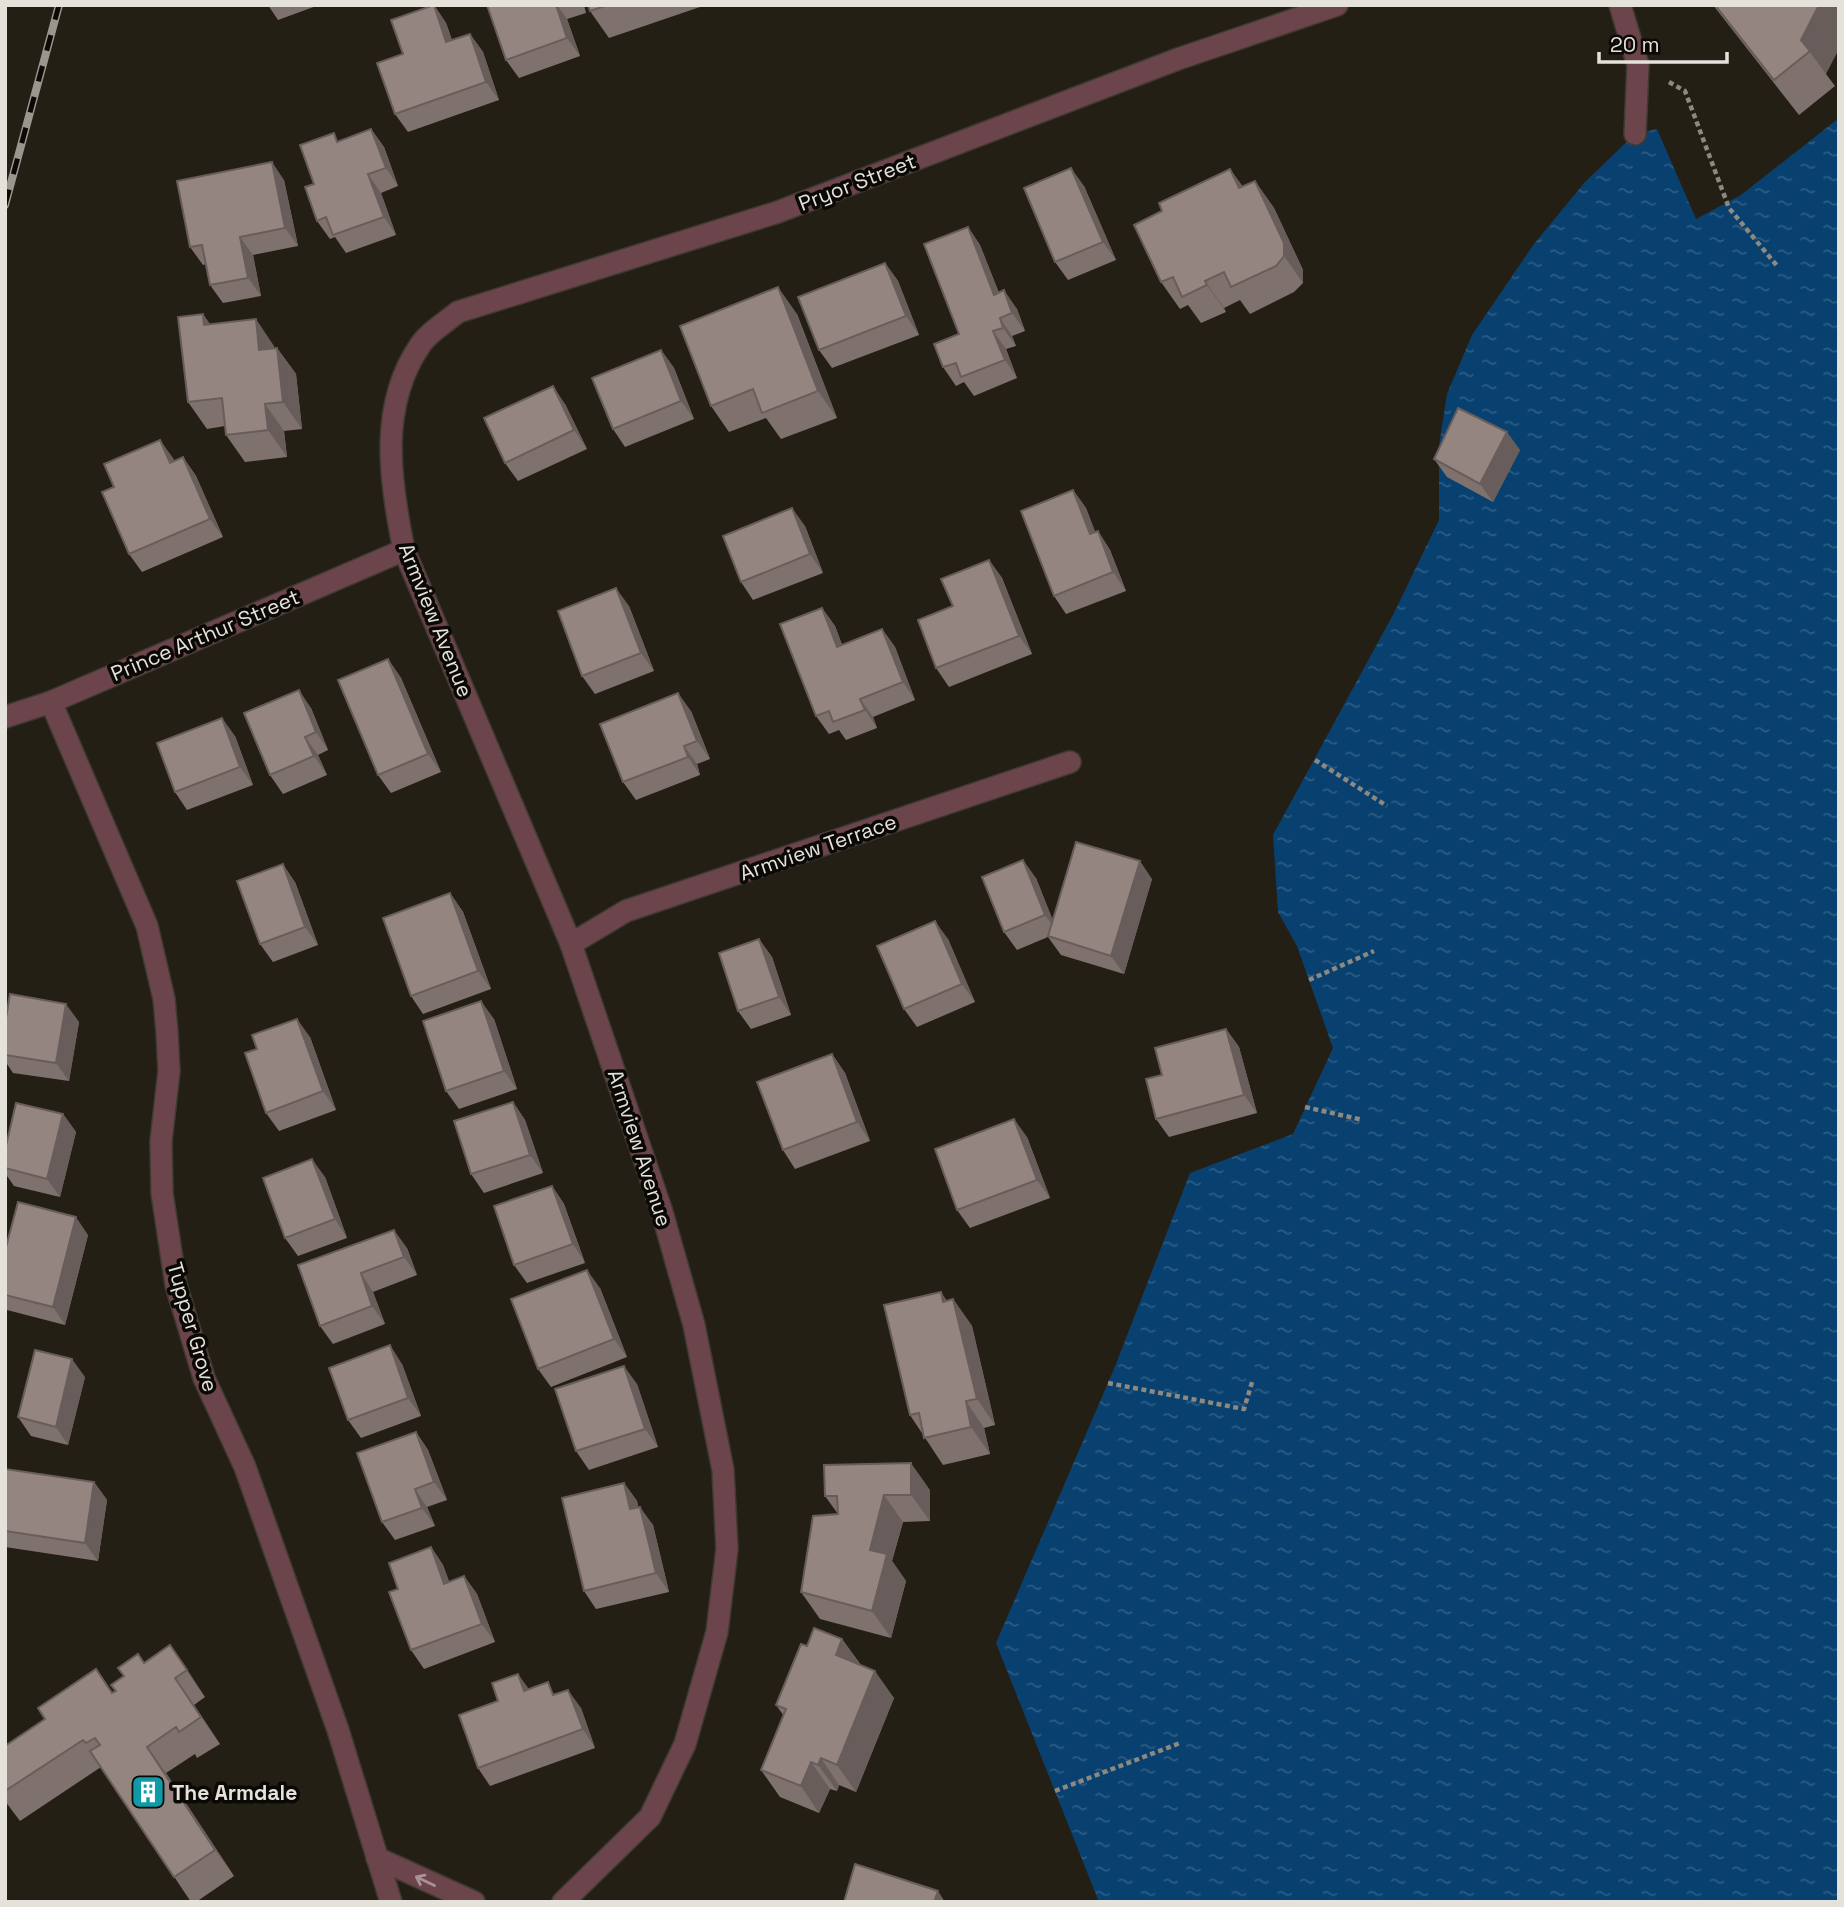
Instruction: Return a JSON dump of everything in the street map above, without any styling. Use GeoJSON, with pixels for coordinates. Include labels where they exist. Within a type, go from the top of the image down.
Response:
{"type":"FeatureCollection","features":[{"type":"Feature","properties":{"kind":"street","name":"Pryor Street"},"geometry":{"type":"LineString","coordinates":[[402,382],[421,343],[458,312],[778,212],[1178,58],[1337,5]]}},
{"type":"Feature","properties":{"kind":"street"},"geometry":{"type":"LineString","coordinates":[[1620,5],[1638,65],[1635,134]]}},
{"type":"Feature","properties":{"kind":"street","name":"Armview Avenue"},"geometry":{"type":"LineString","coordinates":[[402,382],[391,438],[392,492],[404,550],[571,944],[662,1212],[694,1325],[723,1470],[727,1549],[717,1632],[685,1744],[650,1817],[563,1902]]}},
{"type":"Feature","properties":{"kind":"street","name":"Prince Arthur Street"},"geometry":{"type":"LineString","coordinates":[[5,716],[51,702],[404,550]]}},
{"type":"Feature","properties":{"kind":"street","name":"Tupper Grove"},"geometry":{"type":"LineString","coordinates":[[51,702],[147,926],[156,960],[164,999],[169,1070],[161,1141],[162,1193],[176,1285],[204,1378],[245,1467],[333,1717],[391,1902]]}},
{"type":"Feature","properties":{"kind":"street","name":"Armview Terrace"},"geometry":{"type":"LineString","coordinates":[[571,944],[626,911],[1070,762]]}},
{"type":"Feature","properties":{"kind":"street"},"geometry":{"type":"LineString","coordinates":[[377,1858],[474,1902]]}},
{"type":"Feature","properties":{"kind":"path"},"geometry":{"type":"LineString","coordinates":[[1638,65],[1685,91],[1729,208],[1777,267]]}},
{"type":"Feature","properties":{"kind":"path"},"geometry":{"type":"LineString","coordinates":[[1315,760],[1387,806]]}},
{"type":"Feature","properties":{"kind":"path"},"geometry":{"type":"LineString","coordinates":[[1309,980],[1374,951]]}},
{"type":"Feature","properties":{"kind":"path"},"geometry":{"type":"LineString","coordinates":[[1305,1107],[1363,1120]]}},
{"type":"Feature","properties":{"kind":"path"},"geometry":{"type":"LineString","coordinates":[[1108,1382],[1244,1409],[1253,1379]]}},
{"type":"Feature","properties":{"kind":"path"},"geometry":{"type":"LineString","coordinates":[[1055,1791],[1181,1742]]}},
{"type":"Feature","properties":{"kind":"water"},"geometry":{"type":"Polygon","coordinates":[[[1839,118],[1839,1902],[1099,1902],[996,1643],[1114,1369],[1190,1173],[1293,1134],[1333,1048],[1297,946],[1278,912],[1273,835],[1394,613],[1439,520],[1439,446],[1447,394],[1472,335],[1534,244],[1585,182],[1635,134],[1657,129],[1696,219],[1741,195],[1839,118]]]}},
{"type":"Feature","properties":{"kind":"building"},"geometry":{"type":"Polygon","coordinates":[[[434,5],[446,42],[470,34],[486,82],[395,114],[377,63],[403,54],[391,20],[434,5]]]}},
{"type":"Feature","properties":{"kind":"building"},"geometry":{"type":"Polygon","coordinates":[[[487,5],[556,5],[567,38],[506,60],[487,5]]]}},
{"type":"Feature","properties":{"kind":"building"},"geometry":{"type":"Polygon","coordinates":[[[588,5],[608,5],[590,11],[588,5]]]}},
{"type":"Feature","properties":{"kind":"building"},"geometry":{"type":"Polygon","coordinates":[[[1715,5],[1819,5],[1801,40],[1810,51],[1774,80],[1715,5]]]}},
{"type":"Feature","properties":{"kind":"building"},"geometry":{"type":"Polygon","coordinates":[[[371,129],[386,168],[368,174],[384,217],[333,235],[326,217],[317,221],[305,187],[314,184],[300,145],[334,133],[337,142],[371,129]]]}},
{"type":"Feature","properties":{"kind":"building"},"geometry":{"type":"Polygon","coordinates":[[[272,162],[285,228],[240,237],[248,278],[210,285],[202,245],[190,247],[177,181],[272,162]]]}},
{"type":"Feature","properties":{"kind":"building"},"geometry":{"type":"Polygon","coordinates":[[[1071,168],[1103,242],[1055,262],[1024,188],[1071,168]]]}},
{"type":"Feature","properties":{"kind":"building"},"geometry":{"type":"Polygon","coordinates":[[[1230,169],[1239,188],[1255,181],[1284,243],[1284,256],[1276,266],[1231,287],[1224,272],[1205,281],[1207,285],[1182,297],[1173,277],[1161,282],[1134,225],[1162,211],[1159,203],[1230,169]]]}},
{"type":"Feature","properties":{"kind":"building"},"geometry":{"type":"Polygon","coordinates":[[[968,227],[994,295],[1004,290],[1012,313],[1000,318],[1003,328],[993,331],[1005,360],[961,377],[956,363],[943,367],[934,344],[959,334],[924,244],[968,227]]]}},
{"type":"Feature","properties":{"kind":"building"},"geometry":{"type":"Polygon","coordinates":[[[885,263],[906,316],[819,350],[798,297],[885,263]]]}},
{"type":"Feature","properties":{"kind":"building"},"geometry":{"type":"Polygon","coordinates":[[[778,287],[818,391],[762,413],[753,389],[711,406],[680,326],[778,287]]]}},
{"type":"Feature","properties":{"kind":"building"},"geometry":{"type":"Polygon","coordinates":[[[203,314],[204,325],[256,319],[259,350],[277,348],[283,402],[265,404],[268,430],[226,435],[222,398],[188,402],[178,317],[203,314]]]}},
{"type":"Feature","properties":{"kind":"building"},"geometry":{"type":"Polygon","coordinates":[[[661,350],[681,401],[613,429],[592,378],[661,350]]]}},
{"type":"Feature","properties":{"kind":"building"},"geometry":{"type":"Polygon","coordinates":[[[553,386],[574,430],[505,463],[484,418],[553,386]]]}},
{"type":"Feature","properties":{"kind":"building"},"geometry":{"type":"Polygon","coordinates":[[[1458,408],[1507,432],[1480,484],[1434,459],[1458,408]]]}},
{"type":"Feature","properties":{"kind":"building"},"geometry":{"type":"Polygon","coordinates":[[[160,440],[170,463],[183,457],[210,519],[129,554],[102,492],[114,487],[104,464],[160,440]]]}},
{"type":"Feature","properties":{"kind":"building"},"geometry":{"type":"Polygon","coordinates":[[[1073,490],[1090,534],[1098,531],[1113,572],[1054,596],[1021,511],[1073,490]]]}},
{"type":"Feature","properties":{"kind":"building"},"geometry":{"type":"Polygon","coordinates":[[[792,508],[810,554],[741,582],[723,536],[792,508]]]}},
{"type":"Feature","properties":{"kind":"building"},"geometry":{"type":"Polygon","coordinates":[[[989,560],[1019,636],[936,668],[918,620],[953,606],[941,579],[989,560]]]}},
{"type":"Feature","properties":{"kind":"building"},"geometry":{"type":"Polygon","coordinates":[[[616,588],[641,653],[582,676],[558,611],[616,588]]]}},
{"type":"Feature","properties":{"kind":"building"},"geometry":{"type":"Polygon","coordinates":[[[822,608],[837,647],[882,629],[903,682],[860,699],[865,710],[833,722],[829,711],[816,716],[780,624],[822,608]]]}},
{"type":"Feature","properties":{"kind":"building"},"geometry":{"type":"Polygon","coordinates":[[[388,659],[428,754],[378,775],[338,680],[388,659]]]}},
{"type":"Feature","properties":{"kind":"building"},"geometry":{"type":"Polygon","coordinates":[[[299,690],[316,732],[305,737],[314,756],[270,775],[244,713],[299,690]]]}},
{"type":"Feature","properties":{"kind":"building"},"geometry":{"type":"Polygon","coordinates":[[[678,693],[697,741],[684,746],[688,757],[623,782],[600,724],[678,693]]]}},
{"type":"Feature","properties":{"kind":"building"},"geometry":{"type":"Polygon","coordinates":[[[222,718],[240,767],[175,792],[157,743],[222,718]]]}},
{"type":"Feature","properties":{"kind":"building"},"geometry":{"type":"Polygon","coordinates":[[[1076,842],[1140,861],[1111,956],[1048,936],[1076,842]]]}},
{"type":"Feature","properties":{"kind":"building"},"geometry":{"type":"Polygon","coordinates":[[[1023,860],[1045,915],[1004,932],[982,877],[1023,860]]]}},
{"type":"Feature","properties":{"kind":"building"},"geometry":{"type":"Polygon","coordinates":[[[283,864],[305,927],[260,944],[237,881],[283,864]]]}},
{"type":"Feature","properties":{"kind":"building"},"geometry":{"type":"Polygon","coordinates":[[[450,893],[478,971],[411,996],[383,918],[450,893]]]}},
{"type":"Feature","properties":{"kind":"building"},"geometry":{"type":"Polygon","coordinates":[[[935,921],[962,984],[904,1009],[877,946],[935,921]]]}},
{"type":"Feature","properties":{"kind":"building"},"geometry":{"type":"Polygon","coordinates":[[[759,939],[779,997],[738,1011],[719,953],[759,939]]]}},
{"type":"Feature","properties":{"kind":"building"},"geometry":{"type":"Polygon","coordinates":[[[10,994],[66,1004],[56,1063],[5,1055],[5,1024],[10,994]]]}},
{"type":"Feature","properties":{"kind":"building"},"geometry":{"type":"Polygon","coordinates":[[[481,1001],[504,1071],[446,1091],[423,1021],[481,1001]]]}},
{"type":"Feature","properties":{"kind":"building"},"geometry":{"type":"Polygon","coordinates":[[[297,1019],[323,1091],[266,1113],[245,1053],[257,1049],[252,1035],[297,1019]]]}},
{"type":"Feature","properties":{"kind":"building"},"geometry":{"type":"Polygon","coordinates":[[[1226,1029],[1244,1095],[1156,1119],[1146,1079],[1162,1075],[1155,1048],[1226,1029]]]}},
{"type":"Feature","properties":{"kind":"building"},"geometry":{"type":"Polygon","coordinates":[[[832,1054],[857,1122],[783,1150],[757,1082],[832,1054]]]}},
{"type":"Feature","properties":{"kind":"building"},"geometry":{"type":"Polygon","coordinates":[[[513,1102],[530,1155],[471,1174],[454,1121],[513,1102]]]}},
{"type":"Feature","properties":{"kind":"building"},"geometry":{"type":"Polygon","coordinates":[[[16,1103],[63,1114],[47,1179],[5,1168],[5,1150],[16,1103]]]}},
{"type":"Feature","properties":{"kind":"building"},"geometry":{"type":"Polygon","coordinates":[[[1014,1119],[1037,1180],[957,1210],[935,1149],[1014,1119]]]}},
{"type":"Feature","properties":{"kind":"building"},"geometry":{"type":"Polygon","coordinates":[[[312,1159],[335,1219],[285,1238],[263,1178],[312,1159]]]}},
{"type":"Feature","properties":{"kind":"building"},"geometry":{"type":"Polygon","coordinates":[[[552,1186],[573,1244],[514,1265],[494,1206],[552,1186]]]}},
{"type":"Feature","properties":{"kind":"building"},"geometry":{"type":"Polygon","coordinates":[[[18,1202],[76,1217],[53,1307],[5,1295],[5,1251],[18,1202]]]}},
{"type":"Feature","properties":{"kind":"building"},"geometry":{"type":"Polygon","coordinates":[[[394,1230],[404,1257],[361,1273],[372,1306],[320,1326],[298,1265],[394,1230]]]}},
{"type":"Feature","properties":{"kind":"building"},"geometry":{"type":"Polygon","coordinates":[[[587,1270],[614,1339],[538,1369],[511,1299],[587,1270]]]}},
{"type":"Feature","properties":{"kind":"building"},"geometry":{"type":"Polygon","coordinates":[[[941,1292],[943,1302],[953,1299],[977,1399],[966,1401],[971,1427],[924,1438],[919,1413],[910,1415],[884,1305],[941,1292]]]}},
{"type":"Feature","properties":{"kind":"building"},"geometry":{"type":"Polygon","coordinates":[[[390,1345],[408,1398],[348,1420],[329,1368],[390,1345]]]}},
{"type":"Feature","properties":{"kind":"building"},"geometry":{"type":"Polygon","coordinates":[[[35,1350],[72,1359],[56,1427],[18,1417],[35,1350]]]}},
{"type":"Feature","properties":{"kind":"building"},"geometry":{"type":"Polygon","coordinates":[[[624,1366],[645,1429],[576,1451],[555,1389],[624,1366]]]}},
{"type":"Feature","properties":{"kind":"building"},"geometry":{"type":"Polygon","coordinates":[[[416,1432],[434,1482],[415,1489],[422,1508],[382,1522],[357,1453],[416,1432]]]}},
{"type":"Feature","properties":{"kind":"building"},"geometry":{"type":"Polygon","coordinates":[[[911,1463],[911,1495],[884,1495],[870,1550],[887,1554],[872,1611],[801,1592],[813,1516],[838,1514],[837,1496],[825,1496],[824,1465],[911,1463]]]}},
{"type":"Feature","properties":{"kind":"building"},"geometry":{"type":"Polygon","coordinates":[[[5,1469],[94,1482],[85,1543],[5,1531],[5,1469]]]}},
{"type":"Feature","properties":{"kind":"building"},"geometry":{"type":"Polygon","coordinates":[[[624,1483],[630,1509],[640,1507],[656,1573],[584,1591],[562,1498],[624,1483]]]}},
{"type":"Feature","properties":{"kind":"building"},"geometry":{"type":"Polygon","coordinates":[[[431,1547],[444,1584],[464,1576],[482,1624],[411,1650],[389,1592],[398,1589],[389,1563],[431,1547]]]}},
{"type":"Feature","properties":{"kind":"building"},"geometry":{"type":"Polygon","coordinates":[[[814,1628],[842,1639],[836,1655],[875,1671],[837,1765],[821,1758],[818,1765],[811,1762],[801,1786],[761,1770],[786,1709],[776,1705],[801,1644],[807,1646],[814,1628]]]}},
{"type":"Feature","properties":{"kind":"building","name":"The Armdale"},"geometry":{"type":"Polygon","coordinates":[[[170,1645],[187,1670],[175,1678],[201,1717],[179,1732],[176,1727],[147,1747],[215,1850],[174,1877],[90,1751],[100,1745],[95,1738],[86,1743],[83,1740],[5,1791],[5,1746],[45,1719],[38,1708],[96,1669],[112,1693],[116,1691],[111,1685],[124,1676],[118,1668],[138,1654],[144,1663],[170,1645]]]}},
{"type":"Feature","properties":{"kind":"building"},"geometry":{"type":"Polygon","coordinates":[[[518,1674],[524,1691],[548,1682],[553,1695],[568,1690],[583,1729],[478,1768],[459,1715],[498,1701],[492,1683],[518,1674]]]}},
{"type":"Feature","properties":{"kind":"building"},"geometry":{"type":"Polygon","coordinates":[[[855,1864],[938,1891],[934,1902],[844,1902],[855,1864]]]}},
{"type":"Feature","properties":{"kind":"railway"},"geometry":{"type":"LineString","coordinates":[[5,205],[59,5]]}},
{"type":"Feature","properties":{"kind":"place","name":"The Armdale"},"geometry":{"type":"Point","coordinates":[148,1792]}}]}
